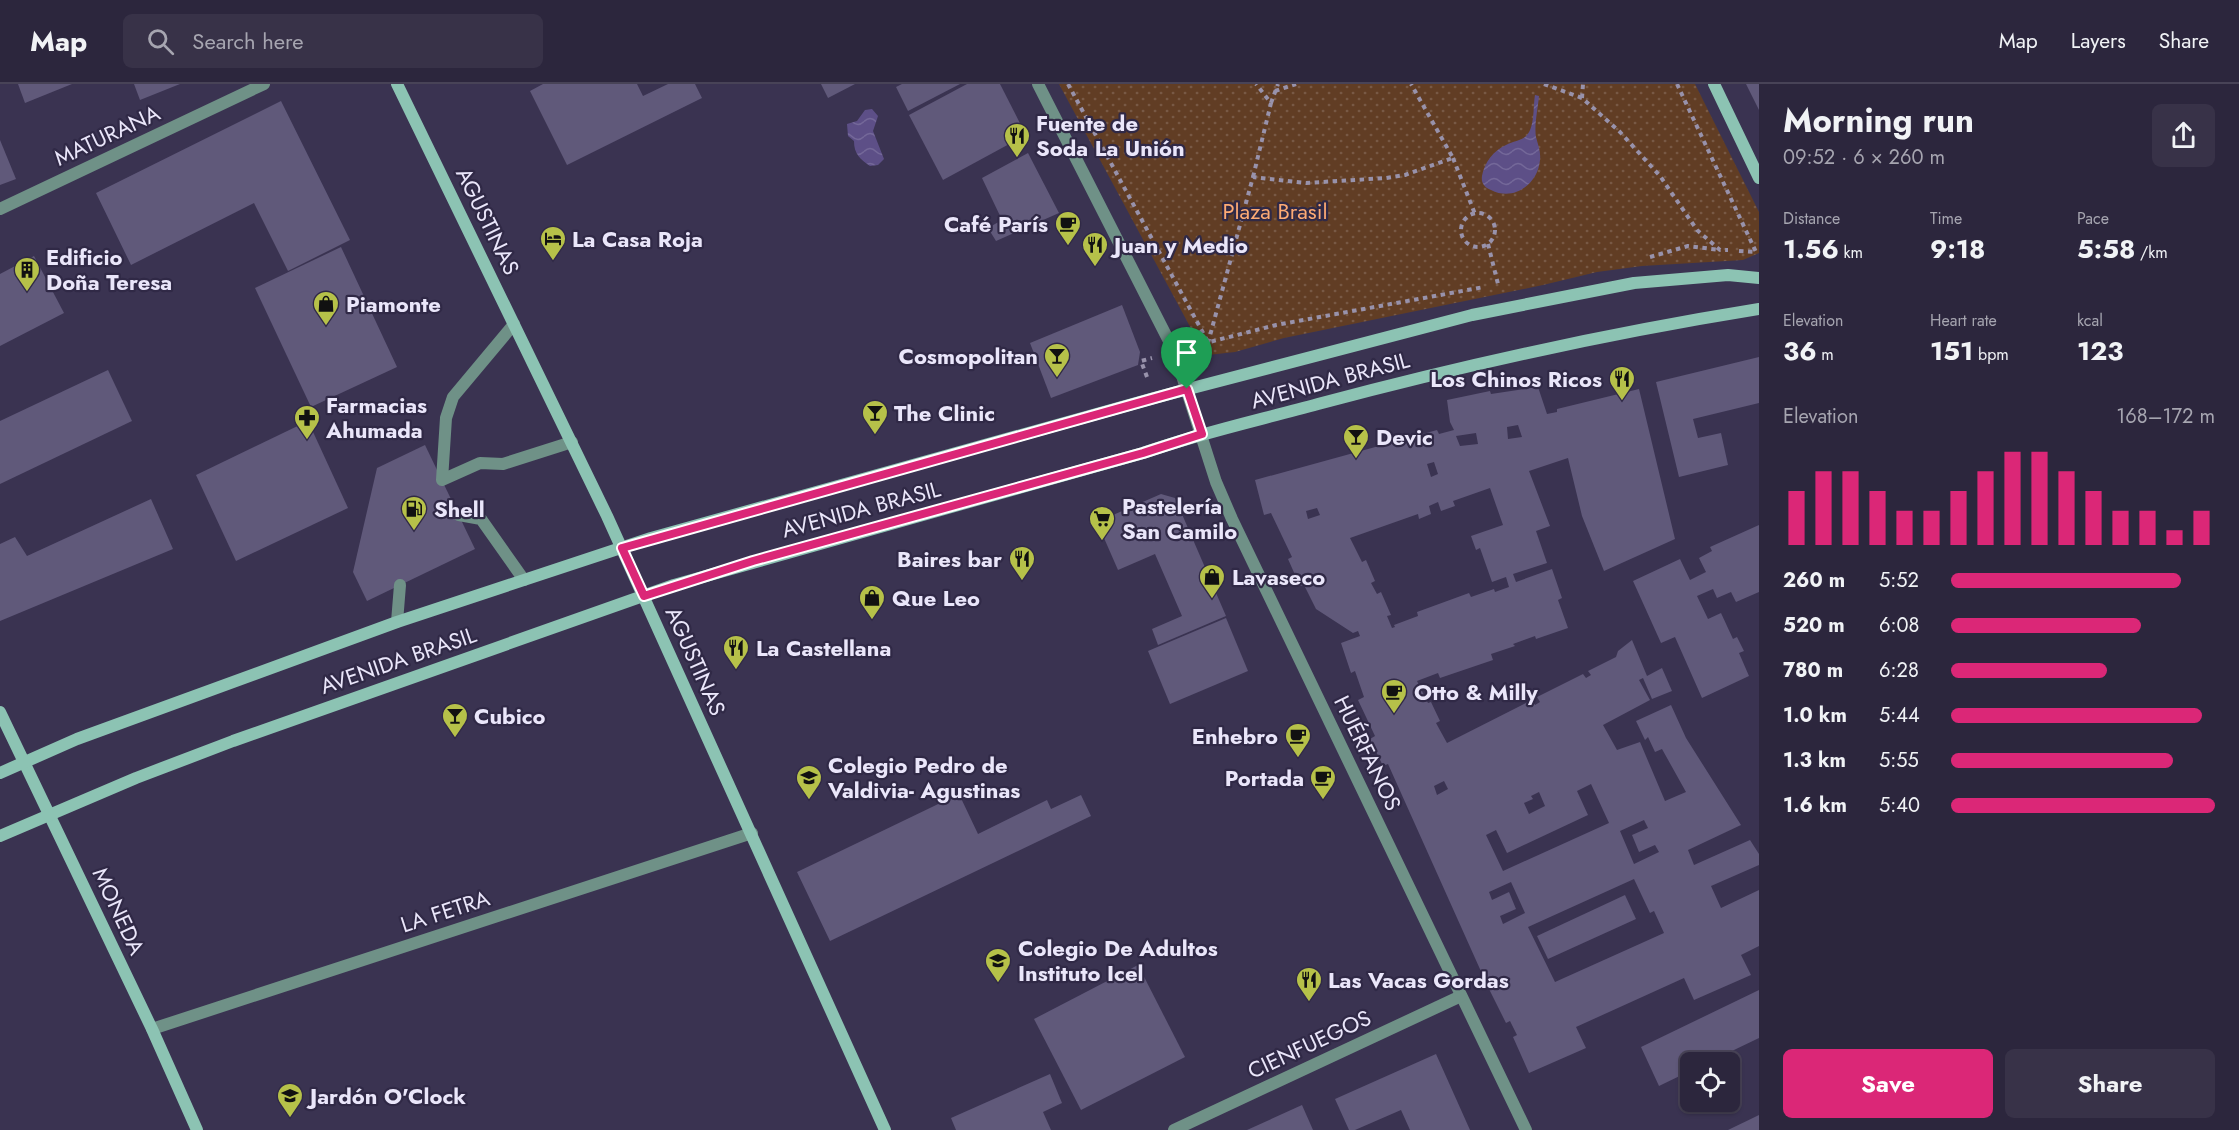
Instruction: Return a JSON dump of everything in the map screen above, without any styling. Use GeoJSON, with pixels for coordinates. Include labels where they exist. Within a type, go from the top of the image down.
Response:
{"type":"FeatureCollection","features":[{"type":"Feature","properties":{"kind":"main road","name":"AGUSTINAS"},"geometry":{"type":"LineString","coordinates":[[397,84],[622,548],[885,1130]]}},
{"type":"Feature","properties":{"kind":"main road"},"geometry":{"type":"LineString","coordinates":[[1714,84],[1759,178]]}},
{"type":"Feature","properties":{"kind":"main road","name":"AVENIDA BRASIL"},"geometry":{"type":"LineString","coordinates":[[0,773],[78,739],[397,622],[622,548],[1187,389],[1472,315],[1573,294],[1634,283],[1699,277],[1728,275],[1759,278]]}},
{"type":"Feature","properties":{"kind":"main road","name":"AVENIDA BRASIL"},"geometry":{"type":"LineString","coordinates":[[0,836],[136,778],[233,741],[644,596],[753,561],[1143,453],[1202,434],[1387,386],[1586,339],[1759,309]]}},
{"type":"Feature","properties":{"kind":"main road","name":"MONEDA"},"geometry":{"type":"LineString","coordinates":[[0,712],[152,1029],[197,1130]]}},
{"type":"Feature","properties":{"kind":"street","name":"MATURANA"},"geometry":{"type":"LineString","coordinates":[[0,209],[264,84]]}},
{"type":"Feature","properties":{"kind":"street","name":"HUÉRFANOS"},"geometry":{"type":"LineString","coordinates":[[1038,84],[1174,351],[1216,482],[1232,519],[1526,1130]]}},
{"type":"Feature","properties":{"kind":"street"},"geometry":{"type":"LineString","coordinates":[[514,324],[453,397],[446,418],[442,480],[480,463],[503,464],[572,442]]}},
{"type":"Feature","properties":{"kind":"street"},"geometry":{"type":"LineString","coordinates":[[459,515],[481,519],[524,580]]}},
{"type":"Feature","properties":{"kind":"street"},"geometry":{"type":"LineString","coordinates":[[397,622],[400,585]]}},
{"type":"Feature","properties":{"kind":"street","name":"LA FETRA"},"geometry":{"type":"LineString","coordinates":[[152,1029],[752,833]]}},
{"type":"Feature","properties":{"kind":"street","name":"CIENFUEGOS"},"geometry":{"type":"LineString","coordinates":[[1174,1130],[1461,996]]}},
{"type":"Feature","properties":{"kind":"path"},"geometry":{"type":"LineString","coordinates":[[1068,84],[1208,343],[1271,103],[1278,84]]}},
{"type":"Feature","properties":{"kind":"path"},"geometry":{"type":"LineString","coordinates":[[1256,84],[1271,103]]}},
{"type":"Feature","properties":{"kind":"path"},"geometry":{"type":"LineString","coordinates":[[1275,92],[1296,84]]}},
{"type":"Feature","properties":{"kind":"path"},"geometry":{"type":"LineString","coordinates":[[1411,84],[1453,158],[1475,214]]}},
{"type":"Feature","properties":{"kind":"path"},"geometry":{"type":"LineString","coordinates":[[1544,84],[1582,98],[1620,132],[1660,176],[1697,230],[1720,250],[1756,252],[1677,84]]}},
{"type":"Feature","properties":{"kind":"path"},"geometry":{"type":"LineString","coordinates":[[1582,84],[1582,98]]}},
{"type":"Feature","properties":{"kind":"path"},"geometry":{"type":"LineString","coordinates":[[1253,177],[1306,183],[1386,178],[1453,158]]}},
{"type":"Feature","properties":{"kind":"path"},"geometry":{"type":"LineString","coordinates":[[1475,214],[1486,215],[1493,224],[1494,235],[1488,244],[1477,247],[1463,239],[1462,223],[1465,219],[1475,214]]}},
{"type":"Feature","properties":{"kind":"path"},"geometry":{"type":"LineString","coordinates":[[1488,244],[1498,284]]}},
{"type":"Feature","properties":{"kind":"green space","name":"Plaza Brasil"},"geometry":{"type":"Polygon","coordinates":[[[1059,84],[1695,84],[1759,212],[1759,253],[1743,260],[1642,266],[1597,272],[1284,338],[1235,352],[1208,355],[1201,347],[1059,84]]]}},
{"type":"Feature","properties":{"kind":"water"},"geometry":{"type":"Polygon","coordinates":[[[1535,95],[1539,96],[1536,137],[1540,157],[1535,176],[1530,183],[1516,192],[1508,194],[1491,190],[1482,181],[1485,166],[1497,150],[1523,139],[1530,131],[1535,95]]]}},
{"type":"Feature","properties":{"kind":"water"},"geometry":{"type":"Polygon","coordinates":[[[872,109],[878,116],[873,131],[884,159],[878,165],[870,166],[856,153],[854,141],[848,136],[847,124],[857,121],[865,110],[872,109]]]}},
{"type":"Feature","properties":{"kind":"building"},"geometry":{"type":"Polygon","coordinates":[[[18,84],[72,84],[25,103],[18,84]]]}},
{"type":"Feature","properties":{"kind":"building"},"geometry":{"type":"Polygon","coordinates":[[[134,84],[180,84],[140,100],[134,84]]]}},
{"type":"Feature","properties":{"kind":"building"},"geometry":{"type":"Polygon","coordinates":[[[543,84],[637,84],[643,96],[668,84],[695,84],[702,98],[567,165],[530,91],[543,84]]]}},
{"type":"Feature","properties":{"kind":"building"},"geometry":{"type":"Polygon","coordinates":[[[821,84],[855,84],[828,98],[821,84]]]}},
{"type":"Feature","properties":{"kind":"building"},"geometry":{"type":"Polygon","coordinates":[[[902,84],[960,84],[908,111],[896,87],[902,84]]]}},
{"type":"Feature","properties":{"kind":"building"},"geometry":{"type":"Polygon","coordinates":[[[967,84],[1000,84],[1026,135],[943,180],[909,115],[967,84]]]}},
{"type":"Feature","properties":{"kind":"building"},"geometry":{"type":"Polygon","coordinates":[[[1746,84],[1759,84],[1759,110],[1746,84]]]}},
{"type":"Feature","properties":{"kind":"building"},"geometry":{"type":"Polygon","coordinates":[[[281,101],[350,240],[288,271],[254,203],[131,265],[96,193],[281,101]]]}},
{"type":"Feature","properties":{"kind":"building"},"geometry":{"type":"Polygon","coordinates":[[[0,140],[16,179],[0,185],[0,140]]]}},
{"type":"Feature","properties":{"kind":"building"},"geometry":{"type":"Polygon","coordinates":[[[1028,153],[1059,213],[996,241],[988,228],[1002,220],[982,178],[1028,153]]]}},
{"type":"Feature","properties":{"kind":"building","name":"Piamonte"},"geometry":{"type":"Polygon","coordinates":[[[341,247],[397,367],[311,407],[255,288],[341,247]]]}},
{"type":"Feature","properties":{"kind":"building","name":"Edificio Doña Teresa"},"geometry":{"type":"Polygon","coordinates":[[[34,256],[64,313],[0,346],[0,274],[34,256]]]}},
{"type":"Feature","properties":{"kind":"building"},"geometry":{"type":"Polygon","coordinates":[[[1122,305],[1140,352],[1138,365],[1051,398],[1030,343],[1122,305]]]}},
{"type":"Feature","properties":{"kind":"building"},"geometry":{"type":"Polygon","coordinates":[[[1759,357],[1759,403],[1693,419],[1698,438],[1721,433],[1728,465],[1679,477],[1656,382],[1759,357]]]}},
{"type":"Feature","properties":{"kind":"building"},"geometry":{"type":"Polygon","coordinates":[[[108,370],[132,421],[0,484],[0,421],[108,370]]]}},
{"type":"Feature","properties":{"kind":"building"},"geometry":{"type":"Polygon","coordinates":[[[1538,387],[1547,414],[1557,412],[1557,409],[1639,389],[1675,539],[1604,571],[1582,516],[1568,458],[1529,471],[1550,526],[1536,531],[1547,563],[1513,574],[1516,582],[1552,569],[1562,598],[1558,600],[1568,628],[1513,644],[1515,646],[1491,654],[1493,660],[1440,678],[1438,673],[1417,681],[1428,703],[1431,702],[1440,721],[1436,723],[1447,743],[1532,700],[1535,705],[1540,702],[1537,697],[1583,674],[1586,678],[1591,675],[1588,671],[1616,657],[1618,651],[1632,640],[1647,676],[1662,668],[1672,691],[1652,699],[1643,678],[1639,680],[1650,700],[1603,725],[1617,750],[1640,742],[1665,801],[1686,792],[1662,749],[1655,752],[1648,737],[1645,740],[1636,721],[1671,705],[1686,738],[1741,825],[1688,850],[1694,865],[1750,840],[1759,854],[1759,865],[1711,886],[1721,908],[1759,890],[1759,946],[1741,955],[1751,975],[1694,1000],[1684,978],[1576,1027],[1586,1048],[1529,1073],[1513,1037],[1517,1035],[1510,1021],[1506,1023],[1488,987],[1388,764],[1383,766],[1370,739],[1375,736],[1358,700],[1364,697],[1355,671],[1351,673],[1341,643],[1360,636],[1358,631],[1353,633],[1316,609],[1304,585],[1300,586],[1288,559],[1292,557],[1271,513],[1264,515],[1255,480],[1437,430],[1439,434],[1454,430],[1450,422],[1447,400],[1490,391],[1491,394],[1538,387]],[[1518,425],[1507,427],[1508,439],[1522,437],[1518,425]],[[1476,433],[1456,436],[1460,446],[1478,444],[1476,433]],[[1434,462],[1427,464],[1431,477],[1438,474],[1434,462]],[[1490,488],[1453,501],[1455,506],[1441,511],[1438,502],[1429,506],[1431,514],[1419,519],[1418,514],[1350,538],[1362,562],[1366,560],[1375,581],[1371,583],[1377,594],[1381,592],[1391,615],[1387,616],[1392,628],[1395,627],[1394,625],[1418,616],[1417,612],[1469,593],[1471,597],[1494,589],[1495,592],[1509,587],[1506,577],[1492,582],[1480,548],[1476,550],[1471,536],[1503,525],[1490,488]],[[1317,508],[1306,511],[1308,519],[1320,515],[1317,508]],[[1444,781],[1434,786],[1437,795],[1448,789],[1444,781]],[[1591,784],[1577,791],[1588,815],[1507,853],[1496,830],[1486,835],[1503,871],[1609,823],[1591,784]],[[1539,792],[1531,796],[1533,799],[1524,803],[1529,814],[1545,806],[1539,792]],[[1644,820],[1620,831],[1634,864],[1659,852],[1655,845],[1639,852],[1632,835],[1648,828],[1644,820]],[[1634,879],[1528,927],[1555,982],[1664,933],[1654,911],[1650,913],[1634,879]],[[1511,882],[1489,892],[1492,900],[1509,892],[1516,909],[1500,916],[1503,924],[1525,913],[1511,882]]]}},
{"type":"Feature","properties":{"kind":"building"},"geometry":{"type":"Polygon","coordinates":[[[308,421],[348,508],[236,561],[196,475],[308,421]]]}},
{"type":"Feature","properties":{"kind":"building","name":"Shell"},"geometry":{"type":"Polygon","coordinates":[[[425,445],[475,549],[367,601],[353,572],[377,468],[425,445]]]}},
{"type":"Feature","properties":{"kind":"building"},"geometry":{"type":"Polygon","coordinates":[[[1161,494],[1175,498],[1226,616],[1158,645],[1152,629],[1182,616],[1155,554],[1118,570],[1097,522],[1161,494]]]}},
{"type":"Feature","properties":{"kind":"building"},"geometry":{"type":"Polygon","coordinates":[[[151,499],[173,549],[0,621],[0,544],[15,537],[27,556],[151,499]]]}},
{"type":"Feature","properties":{"kind":"building"},"geometry":{"type":"Polygon","coordinates":[[[1759,525],[1759,592],[1736,602],[1731,592],[1717,598],[1713,589],[1697,596],[1708,619],[1721,613],[1733,639],[1737,637],[1744,651],[1739,653],[1749,676],[1702,698],[1675,637],[1661,643],[1633,581],[1680,559],[1690,580],[1706,572],[1699,558],[1712,551],[1710,547],[1759,525]]]}},
{"type":"Feature","properties":{"kind":"building"},"geometry":{"type":"Polygon","coordinates":[[[1226,618],[1248,671],[1170,704],[1148,651],[1226,618]]]}},
{"type":"Feature","properties":{"kind":"building"},"geometry":{"type":"Polygon","coordinates":[[[959,794],[978,834],[1047,800],[1051,809],[1081,795],[1091,816],[830,941],[797,872],[959,794]]]}},
{"type":"Feature","properties":{"kind":"building"},"geometry":{"type":"Polygon","coordinates":[[[1625,895],[1636,919],[1548,959],[1537,936],[1625,895]]]}},
{"type":"Feature","properties":{"kind":"building"},"geometry":{"type":"Polygon","coordinates":[[[1138,965],[1185,1057],[1081,1110],[1034,1019],[1138,965]]]}},
{"type":"Feature","properties":{"kind":"building"},"geometry":{"type":"Polygon","coordinates":[[[1759,990],[1759,1038],[1730,1052],[1680,1052],[1680,1076],[1659,1086],[1641,1047],[1759,990]]]}},
{"type":"Feature","properties":{"kind":"building"},"geometry":{"type":"Polygon","coordinates":[[[1436,1054],[1470,1130],[1410,1130],[1401,1110],[1355,1130],[1349,1130],[1335,1099],[1436,1054]]]}},
{"type":"Feature","properties":{"kind":"building"},"geometry":{"type":"Polygon","coordinates":[[[1050,1074],[1062,1103],[1043,1112],[1051,1130],[956,1130],[951,1118],[1050,1074]]]}},
{"type":"Feature","properties":{"kind":"building"},"geometry":{"type":"Polygon","coordinates":[[[1302,1105],[1313,1130],[1247,1130],[1302,1105]]]}},
{"type":"Feature","properties":{"kind":"building"},"geometry":{"type":"Polygon","coordinates":[[[1759,1115],[1759,1130],[1728,1130],[1759,1115]]]}},
{"type":"Feature","properties":{"kind":"place","name":"Fuente de Soda La Unión"},"geometry":{"type":"Point","coordinates":[1017,159]}},
{"type":"Feature","properties":{"kind":"place","name":"Café París"},"geometry":{"type":"Point","coordinates":[1068,247]}},
{"type":"Feature","properties":{"kind":"place","name":"La Casa Roja"},"geometry":{"type":"Point","coordinates":[553,262]}},
{"type":"Feature","properties":{"kind":"place","name":"Juan y Medio"},"geometry":{"type":"Point","coordinates":[1095,268]}},
{"type":"Feature","properties":{"kind":"place","name":"Edificio Doña Teresa"},"geometry":{"type":"Point","coordinates":[27,293]}},
{"type":"Feature","properties":{"kind":"place","name":"Piamonte"},"geometry":{"type":"Point","coordinates":[326,327]}},
{"type":"Feature","properties":{"kind":"place","name":"Cosmopolitan"},"geometry":{"type":"Point","coordinates":[1057,379]}},
{"type":"Feature","properties":{"kind":"place","name":"Los Chinos Ricos"},"geometry":{"type":"Point","coordinates":[1622,402]}},
{"type":"Feature","properties":{"kind":"place","name":"The Clinic"},"geometry":{"type":"Point","coordinates":[875,436]}},
{"type":"Feature","properties":{"kind":"place","name":"Farmacias Ahumada"},"geometry":{"type":"Point","coordinates":[307,441]}},
{"type":"Feature","properties":{"kind":"place","name":"Devic"},"geometry":{"type":"Point","coordinates":[1356,460]}},
{"type":"Feature","properties":{"kind":"place","name":"Shell"},"geometry":{"type":"Point","coordinates":[414,532]}},
{"type":"Feature","properties":{"kind":"place","name":"Pastelería San Camilo"},"geometry":{"type":"Point","coordinates":[1102,542]}},
{"type":"Feature","properties":{"kind":"place","name":"Baires bar"},"geometry":{"type":"Point","coordinates":[1022,582]}},
{"type":"Feature","properties":{"kind":"place","name":"Lavaseco"},"geometry":{"type":"Point","coordinates":[1212,600]}},
{"type":"Feature","properties":{"kind":"place","name":"Que Leo"},"geometry":{"type":"Point","coordinates":[872,621]}},
{"type":"Feature","properties":{"kind":"place","name":"La Castellana"},"geometry":{"type":"Point","coordinates":[736,671]}},
{"type":"Feature","properties":{"kind":"place","name":"Otto & Milly"},"geometry":{"type":"Point","coordinates":[1394,715]}},
{"type":"Feature","properties":{"kind":"place","name":"Cubico"},"geometry":{"type":"Point","coordinates":[455,739]}},
{"type":"Feature","properties":{"kind":"place","name":"Enhebro"},"geometry":{"type":"Point","coordinates":[1298,759]}},
{"type":"Feature","properties":{"kind":"place","name":"Colegio Pedro de Valdivia- Agustinas"},"geometry":{"type":"Point","coordinates":[809,801]}},
{"type":"Feature","properties":{"kind":"place","name":"Portada"},"geometry":{"type":"Point","coordinates":[1323,801]}},
{"type":"Feature","properties":{"kind":"place","name":"Colegio De Adultos Instituto Icel"},"geometry":{"type":"Point","coordinates":[998,984]}},
{"type":"Feature","properties":{"kind":"place","name":"Las Vacas Gordas"},"geometry":{"type":"Point","coordinates":[1309,1003]}},
{"type":"Feature","properties":{"kind":"place","name":"Jardón O'Clock"},"geometry":{"type":"Point","coordinates":[290,1119]}},
{"type":"Feature","properties":{"kind":"route"},"geometry":{"type":"LineString","coordinates":[[1187,389],[1202,434],[1143,453],[753,561],[644,596],[622,548],[651,538],[1187,389]]}}]}
